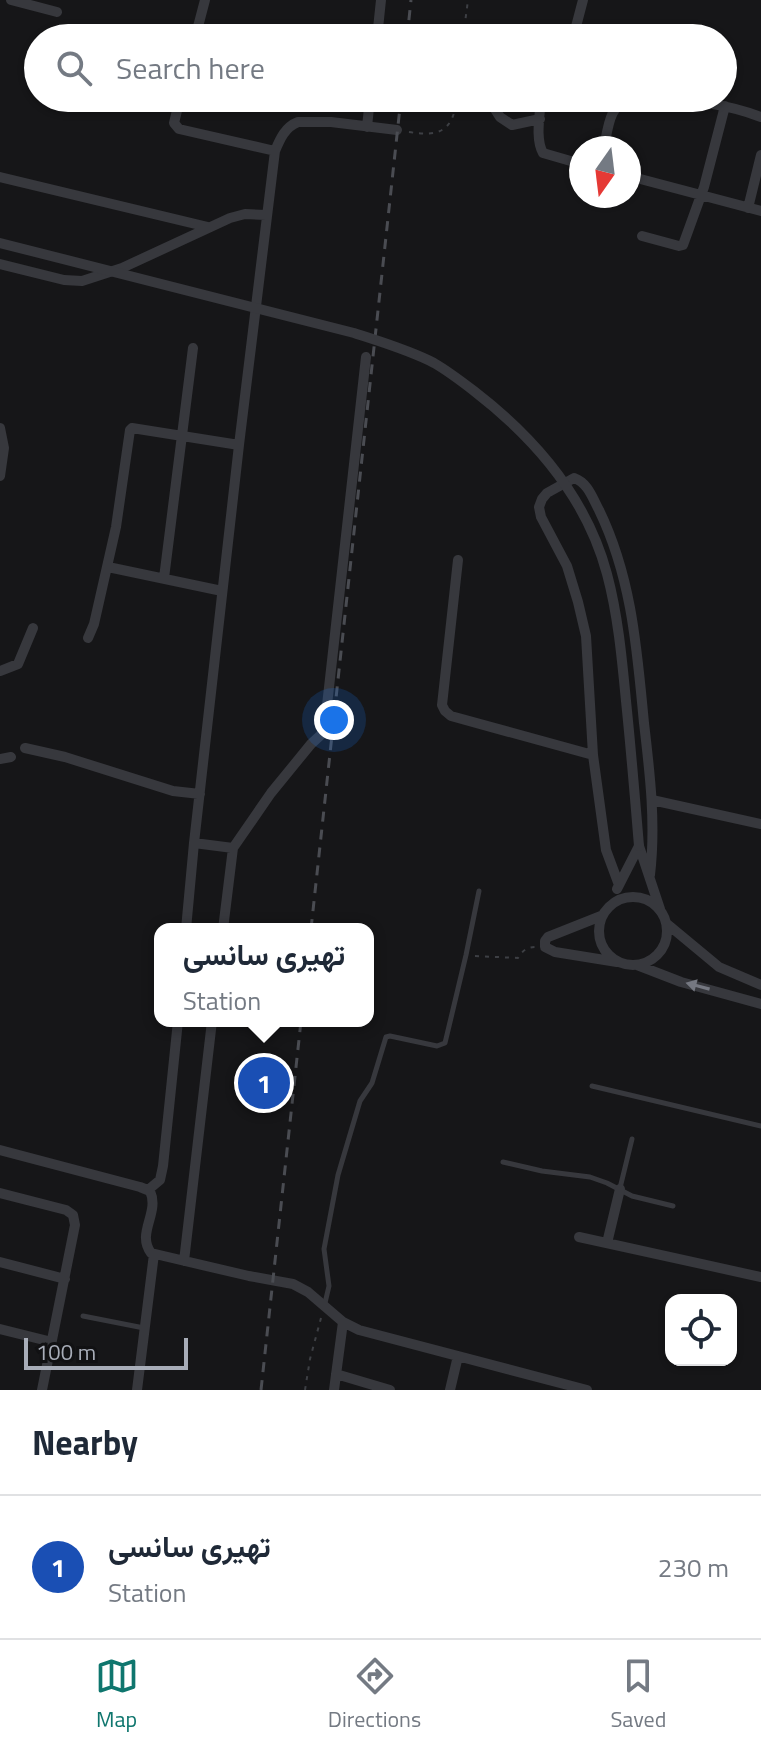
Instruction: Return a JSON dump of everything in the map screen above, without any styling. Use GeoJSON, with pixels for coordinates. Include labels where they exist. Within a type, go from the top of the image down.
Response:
{"type":"FeatureCollection","features":[{"type":"Feature","properties":{"kind":"street"},"geometry":{"type":"LineString","coordinates":[[11,0],[57,12]]}},
{"type":"Feature","properties":{"kind":"street"},"geometry":{"type":"LineString","coordinates":[[199,24],[205,0]]}},
{"type":"Feature","properties":{"kind":"street"},"geometry":{"type":"LineString","coordinates":[[378,24],[381,0]]}},
{"type":"Feature","properties":{"kind":"street"},"geometry":{"type":"LineString","coordinates":[[576,24],[583,0]]}},
{"type":"Feature","properties":{"kind":"street"},"geometry":{"type":"LineString","coordinates":[[737,110],[761,117]]}},
{"type":"Feature","properties":{"kind":"street"},"geometry":{"type":"LineString","coordinates":[[177,112],[174,123],[179,129],[275,151]]}},
{"type":"Feature","properties":{"kind":"street"},"geometry":{"type":"LineString","coordinates":[[367,127],[369,112]]}},
{"type":"Feature","properties":{"kind":"street"},"geometry":{"type":"LineString","coordinates":[[497,112],[512,125],[540,119]]}},
{"type":"Feature","properties":{"kind":"street"},"geometry":{"type":"LineString","coordinates":[[540,112],[541,151],[569,161]]}},
{"type":"Feature","properties":{"kind":"street"},"geometry":{"type":"LineString","coordinates":[[607,136],[613,112]]}},
{"type":"Feature","properties":{"kind":"street"},"geometry":{"type":"LineString","coordinates":[[642,236],[683,245],[704,187],[723,112]]}},
{"type":"Feature","properties":{"kind":"street"},"geometry":{"type":"LineString","coordinates":[[187,923],[222,591],[275,151],[284,132],[298,122],[397,130]]}},
{"type":"Feature","properties":{"kind":"street"},"geometry":{"type":"LineString","coordinates":[[748,208],[761,155]]}},
{"type":"Feature","properties":{"kind":"street"},"geometry":{"type":"LineString","coordinates":[[0,177],[208,227]]}},
{"type":"Feature","properties":{"kind":"street"},"geometry":{"type":"LineString","coordinates":[[641,179],[761,211]]}},
{"type":"Feature","properties":{"kind":"street"},"geometry":{"type":"LineString","coordinates":[[0,264],[82,281],[122,268],[239,215],[266,215]]}},
{"type":"Feature","properties":{"kind":"street"},"geometry":{"type":"LineString","coordinates":[[0,243],[354,333],[410,352],[458,379],[528,438],[560,476],[589,526],[607,574],[621,648],[639,846],[666,923],[667,936],[659,953],[636,965]]}},
{"type":"Feature","properties":{"kind":"street"},"geometry":{"type":"LineString","coordinates":[[164,578],[193,348]]}},
{"type":"Feature","properties":{"kind":"street"},"geometry":{"type":"LineString","coordinates":[[224,923],[233,848],[271,793],[324,732],[366,357]]}},
{"type":"Feature","properties":{"kind":"street"},"geometry":{"type":"LineString","coordinates":[[0,428],[4,448],[0,476]]}},
{"type":"Feature","properties":{"kind":"street"},"geometry":{"type":"LineString","coordinates":[[88,638],[108,567],[129,431],[132,428],[239,445]]}},
{"type":"Feature","properties":{"kind":"street"},"geometry":{"type":"LineString","coordinates":[[619,885],[606,850],[593,755],[586,636],[567,566],[541,517],[539,507],[547,493],[574,478],[588,488],[610,533],[629,594],[652,800],[650,875]]}},
{"type":"Feature","properties":{"kind":"street"},"geometry":{"type":"LineString","coordinates":[[458,560],[442,705],[445,711],[451,716],[593,755]]}},
{"type":"Feature","properties":{"kind":"street"},"geometry":{"type":"LineString","coordinates":[[108,567],[222,591]]}},
{"type":"Feature","properties":{"kind":"street"},"geometry":{"type":"LineString","coordinates":[[0,671],[18,664],[33,628]]}},
{"type":"Feature","properties":{"kind":"street"},"geometry":{"type":"LineString","coordinates":[[25,748],[65,757],[173,791],[200,794]]}},
{"type":"Feature","properties":{"kind":"street"},"geometry":{"type":"LineString","coordinates":[[652,800],[761,824]]}},
{"type":"Feature","properties":{"kind":"street"},"geometry":{"type":"LineString","coordinates":[[194,843],[233,848]]}},
{"type":"Feature","properties":{"kind":"street"},"geometry":{"type":"LineString","coordinates":[[619,962],[602,946],[598,934],[604,912],[639,846]]}},
{"type":"Feature","properties":{"kind":"street"},"geometry":{"type":"LineString","coordinates":[[660,910],[649,900],[634,896],[619,899],[604,912],[548,937],[545,947],[555,952],[636,965],[681,982],[761,1004]]}},
{"type":"Feature","properties":{"kind":"street"},"geometry":{"type":"LineString","coordinates":[[666,923],[719,967],[761,985]]}},
{"type":"Feature","properties":{"kind":"street"},"geometry":{"type":"LineString","coordinates":[[148,1190],[160,1180],[163,1166],[177,1027]]}},
{"type":"Feature","properties":{"kind":"street"},"geometry":{"type":"LineString","coordinates":[[184,1261],[211,1027]]}},
{"type":"Feature","properties":{"kind":"street"},"geometry":{"type":"LineString","coordinates":[[0,1150],[148,1190],[154,1204],[145,1243],[154,1254],[293,1284],[343,1322],[371,1334],[587,1390]]}},
{"type":"Feature","properties":{"kind":"street"},"geometry":{"type":"LineString","coordinates":[[607,1243],[620,1189]]}},
{"type":"Feature","properties":{"kind":"street"},"geometry":{"type":"LineString","coordinates":[[0,1193],[66,1210],[73,1215],[75,1225],[42,1390]]}},
{"type":"Feature","properties":{"kind":"street"},"geometry":{"type":"LineString","coordinates":[[579,1237],[761,1277]]}},
{"type":"Feature","properties":{"kind":"street"},"geometry":{"type":"LineString","coordinates":[[137,1390],[154,1254]]}},
{"type":"Feature","properties":{"kind":"street"},"geometry":{"type":"LineString","coordinates":[[0,1262],[65,1279]]}},
{"type":"Feature","properties":{"kind":"street"},"geometry":{"type":"LineString","coordinates":[[334,1390],[343,1322]]}},
{"type":"Feature","properties":{"kind":"street"},"geometry":{"type":"LineString","coordinates":[[0,1329],[52,1342]]}},
{"type":"Feature","properties":{"kind":"street"},"geometry":{"type":"LineString","coordinates":[[450,1390],[458,1356]]}},
{"type":"Feature","properties":{"kind":"street"},"geometry":{"type":"LineString","coordinates":[[336,1374],[390,1390]]}},
{"type":"Feature","properties":{"kind":"lane"},"geometry":{"type":"LineString","coordinates":[[324,1306],[329,1286],[324,1249],[338,1175],[360,1101],[372,1083],[386,1037],[443,1045],[479,891]]}},
{"type":"Feature","properties":{"kind":"lane"},"geometry":{"type":"LineString","coordinates":[[592,1086],[761,1126]]}},
{"type":"Feature","properties":{"kind":"lane"},"geometry":{"type":"LineString","coordinates":[[620,1189],[632,1139]]}},
{"type":"Feature","properties":{"kind":"lane"},"geometry":{"type":"LineString","coordinates":[[503,1162],[590,1177],[632,1196],[673,1206]]}},
{"type":"Feature","properties":{"kind":"lane"},"geometry":{"type":"LineString","coordinates":[[83,1316],[145,1328]]}},
{"type":"Feature","properties":{"kind":"path"},"geometry":{"type":"LineString","coordinates":[[465,24],[468,0]]}},
{"type":"Feature","properties":{"kind":"path"},"geometry":{"type":"LineString","coordinates":[[397,130],[427,134],[441,131],[449,125],[454,112]]}},
{"type":"Feature","properties":{"kind":"path"},"geometry":{"type":"LineString","coordinates":[[466,955],[510,959],[518,958],[529,947],[545,947]]}},
{"type":"Feature","properties":{"kind":"path"},"geometry":{"type":"LineString","coordinates":[[305,1390],[324,1306]]}},
{"type":"Feature","properties":{"kind":"railway"},"geometry":{"type":"LineString","coordinates":[[408,24],[411,0]]}},
{"type":"Feature","properties":{"kind":"railway"},"geometry":{"type":"LineString","coordinates":[[312,923],[399,112]]}},
{"type":"Feature","properties":{"kind":"railway"},"geometry":{"type":"LineString","coordinates":[[261,1390],[300,1027]]}},
{"type":"Feature","properties":{"kind":"place","name":"تھیری سانسی"},"geometry":{"type":"Point","coordinates":[264,1083]}}]}
